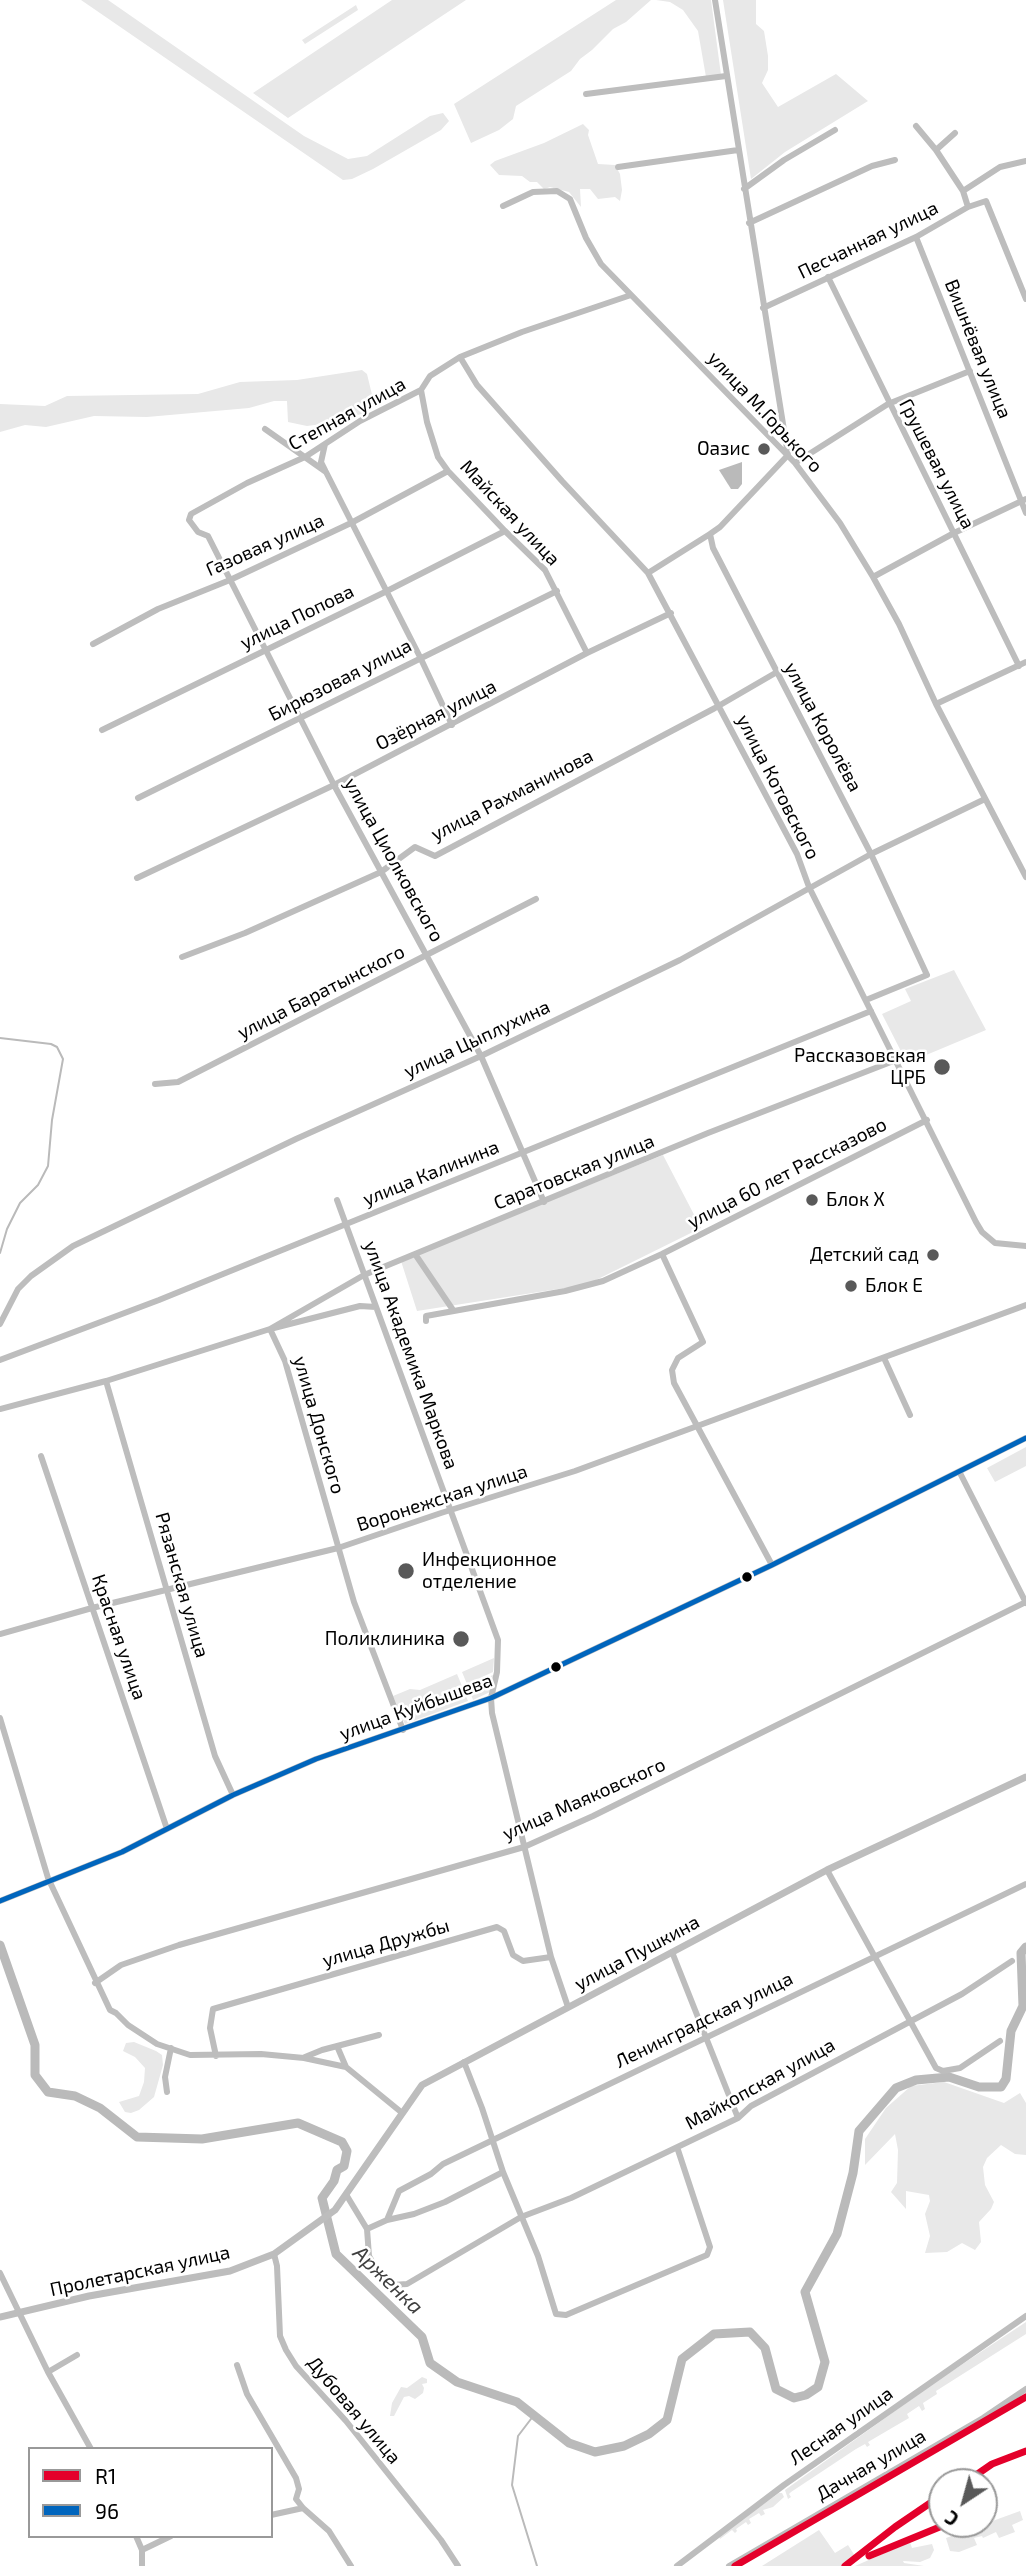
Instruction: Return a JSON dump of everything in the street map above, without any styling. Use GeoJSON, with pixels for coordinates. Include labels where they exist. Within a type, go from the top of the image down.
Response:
{"type":"FeatureCollection","features":[{"type":"Feature","properties":{"kind":"main road","name":"улица Пушкина"},"geometry":{"type":"LineString","coordinates":[[318,2222],[335,2210],[347,2196],[401,2112],[422,2085],[827,1870],[1026,1777]]}},
{"type":"Feature","properties":{"kind":"main road","name":"Пролетарская улица"},"geometry":{"type":"LineString","coordinates":[[0,2316],[89,2296],[230,2271],[274,2254],[318,2222]]}},
{"type":"Feature","properties":{"kind":"street"},"geometry":{"type":"LineString","coordinates":[[648,573],[720,527],[788,455],[715,0]]}},
{"type":"Feature","properties":{"kind":"street"},"geometry":{"type":"LineString","coordinates":[[586,94],[726,76]]}},
{"type":"Feature","properties":{"kind":"street"},"geometry":{"type":"LineString","coordinates":[[916,126],[936,150],[963,191],[968,207]]}},
{"type":"Feature","properties":{"kind":"street"},"geometry":{"type":"LineString","coordinates":[[744,189],[784,160],[835,130]]}},
{"type":"Feature","properties":{"kind":"street"},"geometry":{"type":"LineString","coordinates":[[936,150],[956,133]]}},
{"type":"Feature","properties":{"kind":"street"},"geometry":{"type":"LineString","coordinates":[[618,167],[738,150]]}},
{"type":"Feature","properties":{"kind":"street"},"geometry":{"type":"LineString","coordinates":[[749,223],[872,166],[895,160]]}},
{"type":"Feature","properties":{"kind":"street"},"geometry":{"type":"LineString","coordinates":[[963,191],[1000,167],[1026,161]]}},
{"type":"Feature","properties":{"kind":"street","name":"улица М.Горького"},"geometry":{"type":"LineString","coordinates":[[503,206],[533,192],[557,191],[570,199],[586,238],[601,264],[795,463],[840,523],[873,577],[1026,877]]}},
{"type":"Feature","properties":{"kind":"street","name":"Песчанная улица"},"geometry":{"type":"LineString","coordinates":[[763,308],[916,237],[968,207],[986,201],[1026,299]]}},
{"type":"Feature","properties":{"kind":"street","name":"Вишнёвая улица"},"geometry":{"type":"LineString","coordinates":[[916,237],[1026,513]]}},
{"type":"Feature","properties":{"kind":"street","name":"Грушевая улица"},"geometry":{"type":"LineString","coordinates":[[828,277],[888,404],[1022,664]]}},
{"type":"Feature","properties":{"kind":"street","name":"Степная улица"},"geometry":{"type":"LineString","coordinates":[[191,514],[247,483],[305,457],[360,421],[421,390],[430,376],[460,356],[631,295]]}},
{"type":"Feature","properties":{"kind":"street","name":"улица Котовского"},"geometry":{"type":"LineString","coordinates":[[460,356],[477,384],[648,573],[797,854],[809,887],[982,1232],[995,1243],[1026,1247]]}},
{"type":"Feature","properties":{"kind":"street"},"geometry":{"type":"LineString","coordinates":[[795,463],[888,404],[970,371]]}},
{"type":"Feature","properties":{"kind":"street","name":"Майская улица"},"geometry":{"type":"LineString","coordinates":[[421,390],[438,457],[448,471],[545,570],[587,653]]}},
{"type":"Feature","properties":{"kind":"street"},"geometry":{"type":"LineString","coordinates":[[265,429],[326,472]]}},
{"type":"Feature","properties":{"kind":"street"},"geometry":{"type":"LineString","coordinates":[[324,444],[321,462],[452,725]]}},
{"type":"Feature","properties":{"kind":"street","name":"Газовая улица"},"geometry":{"type":"LineString","coordinates":[[93,644],[158,609],[230,580],[351,523],[448,471]]}},
{"type":"Feature","properties":{"kind":"street"},"geometry":{"type":"LineString","coordinates":[[873,577],[954,533],[1023,500]]}},
{"type":"Feature","properties":{"kind":"street","name":"улица Циолковского"},"geometry":{"type":"LineString","coordinates":[[191,514],[191,524],[198,532],[208,536],[334,785],[481,1056],[544,1202]]}},
{"type":"Feature","properties":{"kind":"street","name":"улица Попова"},"geometry":{"type":"LineString","coordinates":[[102,730],[505,531]]}},
{"type":"Feature","properties":{"kind":"street","name":"улица Королёва"},"geometry":{"type":"LineString","coordinates":[[710,534],[713,548],[871,854],[927,975],[866,1000]]}},
{"type":"Feature","properties":{"kind":"street","name":"Бирюзовая улица"},"geometry":{"type":"LineString","coordinates":[[138,798],[557,591]]}},
{"type":"Feature","properties":{"kind":"street","name":"Озёрная улица"},"geometry":{"type":"LineString","coordinates":[[137,878],[334,785],[587,653],[671,613]]}},
{"type":"Feature","properties":{"kind":"street"},"geometry":{"type":"LineString","coordinates":[[936,704],[1022,664]]}},
{"type":"Feature","properties":{"kind":"street","name":"улица Рахманинова"},"geometry":{"type":"LineString","coordinates":[[182,957],[245,933],[381,872],[415,847],[435,856],[720,705],[776,672]]}},
{"type":"Feature","properties":{"kind":"street","name":"улица Цыплухина"},"geometry":{"type":"LineString","coordinates":[[0,1324],[18,1289],[31,1276],[73,1246],[680,960],[871,854],[985,799]]}},
{"type":"Feature","properties":{"kind":"street","name":"улица Баратынского"},"geometry":{"type":"LineString","coordinates":[[155,1084],[178,1082],[536,899]]}},
{"type":"Feature","properties":{"kind":"street","name":"улица Калинина"},"geometry":{"type":"LineString","coordinates":[[0,1360],[159,1300],[523,1153],[732,1065],[871,1011]]}},
{"type":"Feature","properties":{"kind":"street","name":"Саратовская улица"},"geometry":{"type":"LineString","coordinates":[[270,1329],[364,1275],[708,1133],[896,1060]]}},
{"type":"Feature","properties":{"kind":"street","name":"улица 60 лет Рассказово"},"geometry":{"type":"LineString","coordinates":[[426,1321],[426,1316],[581,1287],[617,1275],[927,1120]]}},
{"type":"Feature","properties":{"kind":"street","name":"улица Академика Маркова"},"geometry":{"type":"LineString","coordinates":[[337,1200],[498,1640],[498,1658],[491,1698],[492,1713],[551,1957],[568,2007]]}},
{"type":"Feature","properties":{"kind":"street"},"geometry":{"type":"LineString","coordinates":[[415,1254],[453,1310]]}},
{"type":"Feature","properties":{"kind":"street"},"geometry":{"type":"LineString","coordinates":[[662,1254],[703,1342],[678,1358],[672,1370],[674,1383],[772,1565]]}},
{"type":"Feature","properties":{"kind":"street","name":"Воронежская улица"},"geometry":{"type":"LineString","coordinates":[[0,1634],[92,1608],[338,1548],[575,1471],[1026,1305]]}},
{"type":"Feature","properties":{"kind":"street","name":"Саратовская улица"},"geometry":{"type":"LineString","coordinates":[[0,1409],[106,1381],[270,1329],[360,1306],[376,1307]]}},
{"type":"Feature","properties":{"kind":"street","name":"улица Донского"},"geometry":{"type":"LineString","coordinates":[[270,1329],[285,1361],[354,1602],[403,1730]]}},
{"type":"Feature","properties":{"kind":"street"},"geometry":{"type":"LineString","coordinates":[[884,1358],[910,1415]]}},
{"type":"Feature","properties":{"kind":"street","name":"Рязанская улица"},"geometry":{"type":"LineString","coordinates":[[106,1381],[215,1756],[233,1795]]}},
{"type":"Feature","properties":{"kind":"street","name":"улица Куйбышева"},"geometry":{"type":"LineString","coordinates":[[3,1900],[122,1852],[233,1795],[316,1759],[491,1698],[772,1565],[1026,1438]]}},
{"type":"Feature","properties":{"kind":"street","name":"Красная улица"},"geometry":{"type":"LineString","coordinates":[[41,1456],[167,1829]]}},
{"type":"Feature","properties":{"kind":"street"},"geometry":{"type":"LineString","coordinates":[[960,1473],[1026,1602]]}},
{"type":"Feature","properties":{"kind":"street","name":"улица Маяковского"},"geometry":{"type":"LineString","coordinates":[[95,1983],[121,1965],[179,1945],[524,1847],[604,1811],[1026,1602]]}},
{"type":"Feature","properties":{"kind":"street"},"geometry":{"type":"LineString","coordinates":[[0,1718],[49,1881],[110,2010],[157,2044],[190,2055],[261,2054],[303,2057],[345,2067],[401,2112]]}},
{"type":"Feature","properties":{"kind":"street"},"geometry":{"type":"LineString","coordinates":[[827,1870],[936,2068],[943,2071],[960,2068],[1000,2041]]}},
{"type":"Feature","properties":{"kind":"street","name":"Ленинградская улица"},"geometry":{"type":"LineString","coordinates":[[387,2220],[398,2191],[431,2174],[443,2164],[1026,1884]]}},
{"type":"Feature","properties":{"kind":"street","name":"улица Дружбы"},"geometry":{"type":"LineString","coordinates":[[216,2056],[211,2028],[212,2009],[497,1927],[504,1931],[513,1955],[523,1961],[551,1957]]}},
{"type":"Feature","properties":{"kind":"street"},"geometry":{"type":"LineString","coordinates":[[672,1952],[738,2118]]}},
{"type":"Feature","properties":{"kind":"street","name":"Майкопская улица"},"geometry":{"type":"LineString","coordinates":[[368,2228],[369,2256],[381,2277],[393,2285],[407,2284],[520,2217],[571,2198],[738,2118],[751,2106],[962,1994],[1012,1961]]}},
{"type":"Feature","properties":{"kind":"street"},"geometry":{"type":"LineString","coordinates":[[303,2057],[379,2035]]}},
{"type":"Feature","properties":{"kind":"street"},"geometry":{"type":"LineString","coordinates":[[337,2046],[345,2067]]}},
{"type":"Feature","properties":{"kind":"street"},"geometry":{"type":"LineString","coordinates":[[167,2092],[165,2077],[170,2048]]}},
{"type":"Feature","properties":{"kind":"street"},"geometry":{"type":"LineString","coordinates":[[464,2062],[520,2217],[538,2256],[556,2314],[566,2315],[707,2255],[710,2247],[677,2147]]}},
{"type":"Feature","properties":{"kind":"street"},"geometry":{"type":"LineString","coordinates":[[347,2196],[368,2228],[445,2202],[503,2172]]}},
{"type":"Feature","properties":{"kind":"street","name":"Дубовая улица"},"geometry":{"type":"LineString","coordinates":[[274,2254],[279,2293],[280,2336],[286,2350],[296,2366],[327,2398],[441,2540],[458,2566]]}},
{"type":"Feature","properties":{"kind":"street"},"geometry":{"type":"LineString","coordinates":[[0,2273],[48,2372],[90,2447]]}},
{"type":"Feature","properties":{"kind":"street","name":"Лесная улица"},"geometry":{"type":"LineString","coordinates":[[677,2566],[784,2484],[1026,2316]]}},
{"type":"Feature","properties":{"kind":"street"},"geometry":{"type":"LineString","coordinates":[[48,2372],[76,2356]]}},
{"type":"Feature","properties":{"kind":"street"},"geometry":{"type":"LineString","coordinates":[[237,2365],[247,2394],[296,2478],[299,2489],[296,2499],[329,2531],[351,2566]]}},
{"type":"Feature","properties":{"kind":"street","name":"Дачная улица"},"geometry":{"type":"LineString","coordinates":[[729,2566],[983,2418],[1026,2389]]}},
{"type":"Feature","properties":{"kind":"street"},"geometry":{"type":"LineString","coordinates":[[273,2515],[303,2508]]}},
{"type":"Feature","properties":{"kind":"street"},"geometry":{"type":"LineString","coordinates":[[137,2538],[142,2550],[142,2566]]}},
{"type":"Feature","properties":{"kind":"street"},"geometry":{"type":"LineString","coordinates":[[142,2550],[167,2538]]}},
{"type":"Feature","properties":{"kind":"shaded area"},"geometry":{"type":"Polygon","coordinates":[[[81,0],[108,0],[304,136],[348,159],[367,156],[430,116],[443,113],[449,121],[441,130],[373,169],[352,179],[343,180],[81,0]]]}},
{"type":"Feature","properties":{"kind":"shaded area"},"geometry":{"type":"Polygon","coordinates":[[[392,0],[466,0],[288,118],[253,93],[392,0]]]}},
{"type":"Feature","properties":{"kind":"shaded area"},"geometry":{"type":"Polygon","coordinates":[[[616,0],[651,0],[626,22],[613,29],[580,59],[571,71],[516,106],[513,119],[499,130],[471,143],[454,104],[616,0]]]}},
{"type":"Feature","properties":{"kind":"shaded area"},"geometry":{"type":"Polygon","coordinates":[[[656,0],[711,0],[721,75],[706,77],[698,31],[683,10],[670,2],[656,0]]]}},
{"type":"Feature","properties":{"kind":"shaded area"},"geometry":{"type":"Polygon","coordinates":[[[723,0],[756,0],[756,24],[764,31],[768,56],[768,70],[762,83],[778,107],[836,74],[868,101],[785,152],[751,179],[723,0]]]}},
{"type":"Feature","properties":{"kind":"shaded area"},"geometry":{"type":"Polygon","coordinates":[[[356,5],[358,10],[305,44],[302,40],[356,5]]]}},
{"type":"Feature","properties":{"kind":"shaded area"},"geometry":{"type":"Polygon","coordinates":[[[583,124],[589,130],[588,135],[598,164],[615,165],[620,174],[620,201],[615,197],[598,199],[590,189],[580,189],[581,207],[569,192],[550,187],[544,189],[537,182],[530,182],[522,176],[499,175],[490,165],[544,143],[583,124]]]}},
{"type":"Feature","properties":{"kind":"shaded area"},"geometry":{"type":"Polygon","coordinates":[[[362,370],[367,374],[374,403],[365,413],[329,423],[307,426],[288,422],[287,401],[274,401],[249,408],[147,417],[94,416],[46,427],[25,425],[0,432],[0,404],[45,406],[67,396],[198,394],[240,382],[297,380],[362,370]]]}},
{"type":"Feature","properties":{"kind":"shaded area"},"geometry":{"type":"Polygon","coordinates":[[[742,462],[742,484],[738,489],[731,489],[719,470],[742,462]]]}},
{"type":"Feature","properties":{"kind":"shaded area"},"geometry":{"type":"Polygon","coordinates":[[[954,970],[986,1030],[907,1063],[882,1014],[911,1001],[905,989],[954,970]]]}},
{"type":"Feature","properties":{"kind":"shaded area"},"geometry":{"type":"Polygon","coordinates":[[[663,1155],[701,1228],[594,1281],[417,1311],[401,1261],[663,1155]]]}},
{"type":"Feature","properties":{"kind":"shaded area"},"geometry":{"type":"Polygon","coordinates":[[[1026,1447],[1026,1466],[995,1482],[987,1468],[1026,1447]]]}},
{"type":"Feature","properties":{"kind":"shaded area"},"geometry":{"type":"Polygon","coordinates":[[[494,1658],[493,1672],[467,1684],[462,1672],[494,1658]]]}},
{"type":"Feature","properties":{"kind":"shaded area"},"geometry":{"type":"Polygon","coordinates":[[[457,1674],[462,1686],[401,1716],[393,1696],[410,1689],[420,1690],[457,1674]]]}},
{"type":"Feature","properties":{"kind":"shaded area"},"geometry":{"type":"Polygon","coordinates":[[[493,1675],[490,1692],[473,1700],[468,1686],[493,1675]]]}},
{"type":"Feature","properties":{"kind":"shaded area"},"geometry":{"type":"Polygon","coordinates":[[[463,1689],[468,1701],[405,1724],[402,1718],[463,1689]]]}},
{"type":"Feature","properties":{"kind":"shaded area"},"geometry":{"type":"Polygon","coordinates":[[[134,2042],[162,2055],[163,2065],[154,2097],[139,2110],[131,2113],[125,2112],[119,2102],[139,2096],[144,2082],[145,2068],[135,2057],[123,2051],[126,2043],[134,2042]]]}},
{"type":"Feature","properties":{"kind":"shaded area"},"geometry":{"type":"Polygon","coordinates":[[[944,2082],[1004,2103],[1020,2093],[1026,2103],[1026,2155],[1015,2154],[1001,2145],[987,2158],[983,2167],[985,2185],[994,2202],[979,2222],[981,2242],[975,2250],[962,2243],[947,2252],[925,2253],[930,2236],[925,2214],[930,2201],[929,2195],[906,2191],[906,2209],[891,2192],[897,2183],[898,2150],[895,2134],[865,2165],[865,2139],[886,2108],[911,2086],[944,2082]]]}},
{"type":"Feature","properties":{"kind":"shaded area"},"geometry":{"type":"Polygon","coordinates":[[[1026,2322],[1026,2334],[936,2391],[937,2394],[923,2403],[925,2409],[922,2411],[919,2406],[907,2414],[909,2418],[868,2442],[870,2445],[867,2447],[865,2444],[856,2449],[791,2492],[788,2499],[785,2490],[934,2383],[1026,2322]]]}},
{"type":"Feature","properties":{"kind":"shaded area"},"geometry":{"type":"Polygon","coordinates":[[[422,2377],[427,2379],[427,2383],[422,2384],[423,2393],[415,2399],[404,2397],[394,2416],[390,2416],[392,2403],[401,2387],[407,2388],[422,2377]]]}},
{"type":"Feature","properties":{"kind":"shaded area"},"geometry":{"type":"Polygon","coordinates":[[[779,2493],[784,2497],[773,2507],[763,2510],[765,2514],[761,2516],[759,2513],[749,2519],[751,2523],[748,2525],[746,2522],[736,2529],[735,2533],[732,2530],[720,2539],[719,2536],[779,2493]]]}},
{"type":"Feature","properties":{"kind":"shaded area"},"geometry":{"type":"Polygon","coordinates":[[[1020,2511],[1023,2520],[1012,2525],[1015,2532],[999,2538],[998,2519],[1020,2511]]]}},
{"type":"Feature","properties":{"kind":"shaded area"},"geometry":{"type":"Polygon","coordinates":[[[819,2530],[835,2553],[848,2545],[855,2556],[842,2566],[762,2566],[819,2530]]]}},
{"type":"Feature","properties":{"kind":"shaded area"},"geometry":{"type":"Polygon","coordinates":[[[946,2538],[974,2538],[977,2545],[959,2552],[950,2551],[946,2538]]]}},
{"type":"Feature","properties":{"kind":"shaded area"},"geometry":{"type":"Polygon","coordinates":[[[910,2542],[912,2548],[932,2544],[934,2550],[930,2558],[920,2562],[903,2561],[924,2566],[855,2566],[910,2542]]]}},
{"type":"Feature","properties":{"kind":"waterway"},"geometry":{"type":"LineString","coordinates":[[0,1038],[51,1044],[57,1047],[63,1059],[52,1120],[48,1166],[38,1185],[20,1203],[7,1229],[0,1253]]}},
{"type":"Feature","properties":{"kind":"waterway","name":"Арженка"},"geometry":{"type":"LineString","coordinates":[[0,1945],[35,2045],[35,2075],[48,2092],[75,2096],[100,2108],[137,2137],[202,2139],[298,2123],[342,2142],[347,2151],[344,2166],[337,2170],[334,2181],[322,2198],[336,2254],[422,2337],[430,2363],[457,2382],[517,2402],[569,2443],[595,2452],[624,2446],[649,2434],[667,2420],[682,2359],[714,2334],[750,2332],[765,2348],[776,2389],[794,2398],[806,2395],[818,2387],[825,2362],[805,2292],[837,2234],[853,2173],[859,2131],[896,2088],[916,2080],[949,2077],[979,2087],[1001,2087],[1006,2079],[1011,2031],[1023,2006],[1021,1953],[1026,1947]]}},
{"type":"Feature","properties":{"kind":"waterway"},"geometry":{"type":"LineString","coordinates":[[534,2415],[518,2436],[512,2485],[537,2566]]}},
{"type":"Feature","properties":{"kind":"transit line","name":"96"},"geometry":{"type":"LineString","coordinates":[[0,1901],[122,1852],[233,1795],[316,1759],[491,1698],[772,1565],[1026,1438]]}},
{"type":"Feature","properties":{"kind":"transit line","name":"R1"},"geometry":{"type":"LineString","coordinates":[[735,2566],[1026,2397]]}},
{"type":"Feature","properties":{"kind":"transit line","name":"R1"},"geometry":{"type":"LineString","coordinates":[[986,2468],[1026,2451]]}},
{"type":"Feature","properties":{"kind":"transit line","name":"R1"},"geometry":{"type":"LineString","coordinates":[[845,2566],[928,2505]]}},
{"type":"Feature","properties":{"kind":"transit line","name":"R1"},"geometry":{"type":"LineString","coordinates":[[869,2556],[928,2532]]}},
{"type":"Feature","properties":{"kind":"place","name":"Оазис"},"geometry":{"type":"Point","coordinates":[764,449]}},
{"type":"Feature","properties":{"kind":"place","name":"Рассказовская ЦРБ"},"geometry":{"type":"Point","coordinates":[942,1067]}},
{"type":"Feature","properties":{"kind":"place","name":"Блок Х"},"geometry":{"type":"Point","coordinates":[812,1200]}},
{"type":"Feature","properties":{"kind":"place","name":"Детский сад"},"geometry":{"type":"Point","coordinates":[933,1255]}},
{"type":"Feature","properties":{"kind":"place","name":"Блок Е"},"geometry":{"type":"Point","coordinates":[851,1286]}},
{"type":"Feature","properties":{"kind":"place","name":"Инфекционное отделение"},"geometry":{"type":"Point","coordinates":[406,1571]}},
{"type":"Feature","properties":{"kind":"place","name":"Поликлиника"},"geometry":{"type":"Point","coordinates":[461,1639]}}]}
